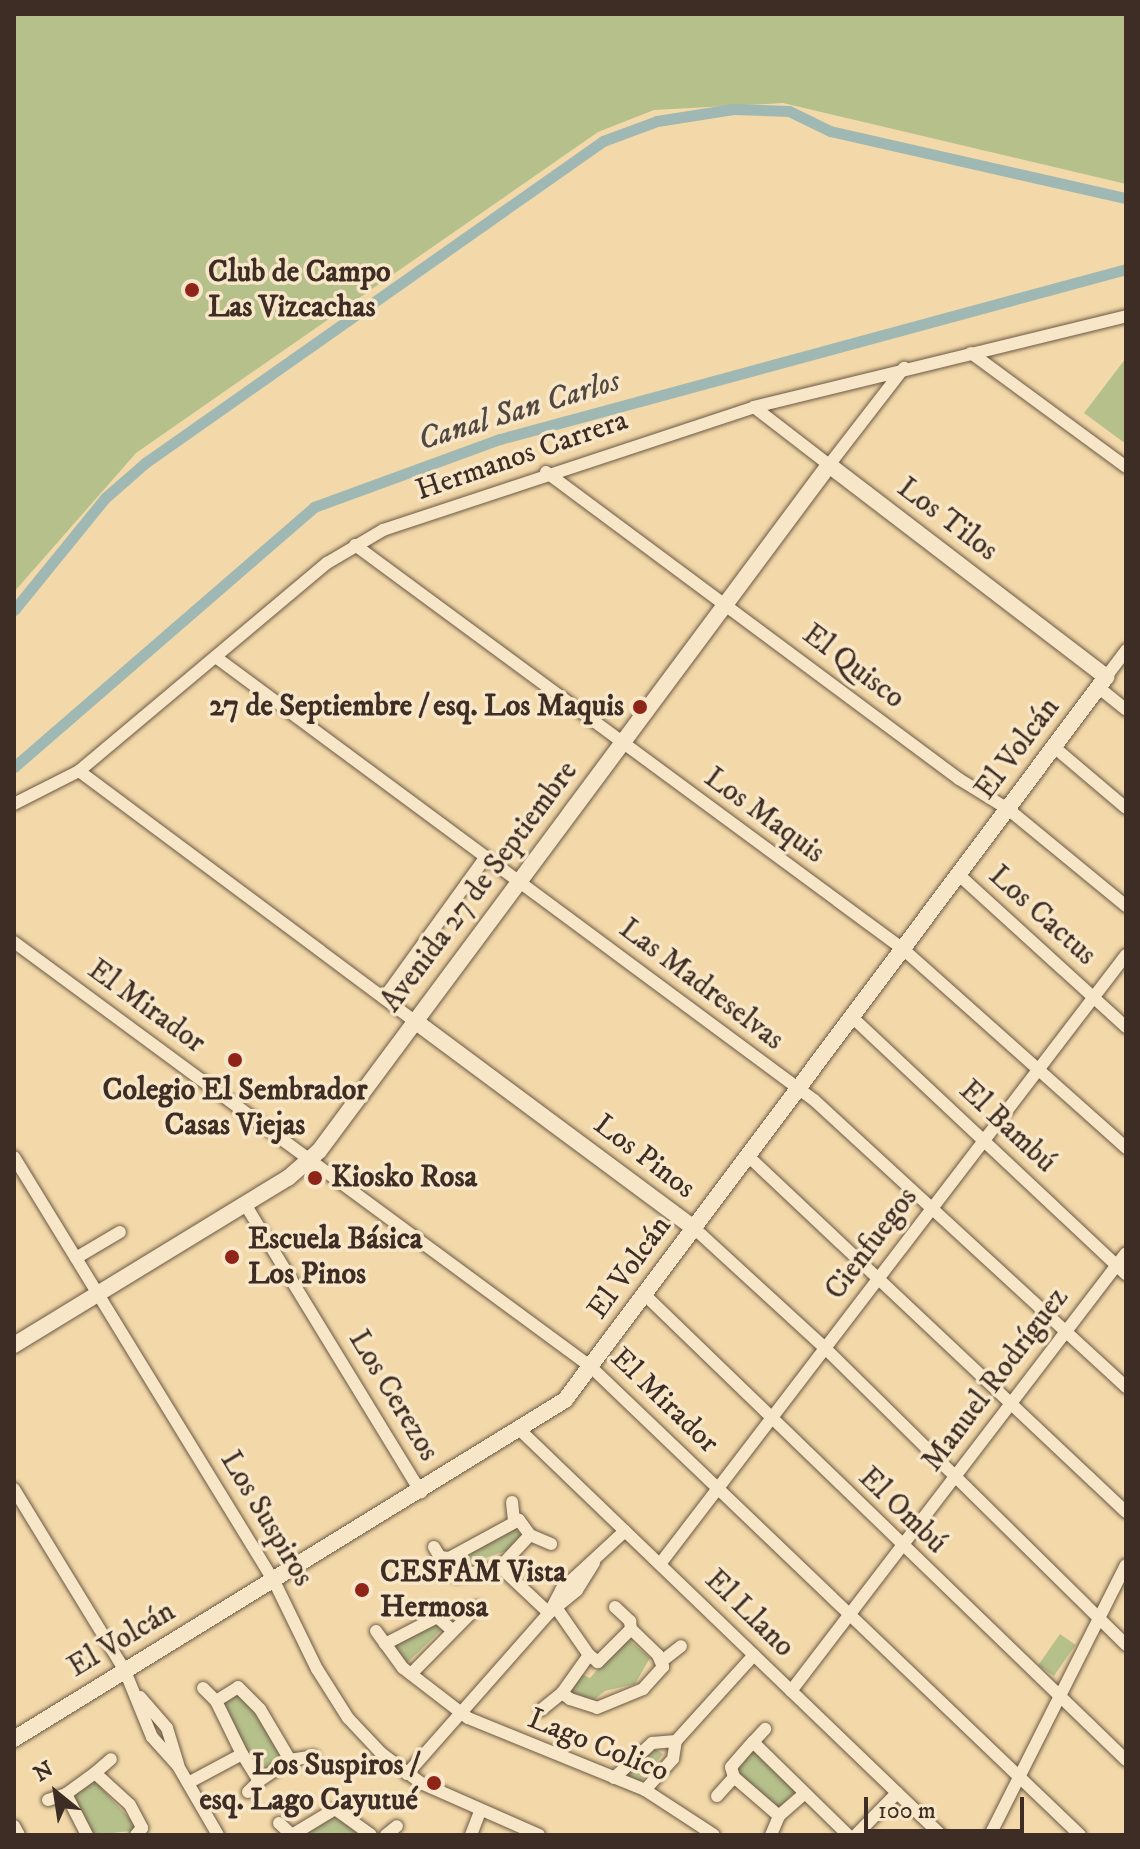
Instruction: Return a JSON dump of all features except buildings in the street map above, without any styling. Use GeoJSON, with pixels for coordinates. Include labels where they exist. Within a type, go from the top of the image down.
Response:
{"type":"FeatureCollection","features":[{"type":"Feature","properties":{"kind":"street","name":"Hermanos Carrera"},"geometry":{"type":"LineString","coordinates":[[14,804],[79,771],[355,545],[546,472],[754,407],[1126,316]]}},
{"type":"Feature","properties":{"kind":"street"},"geometry":{"type":"LineString","coordinates":[[971,353],[1126,467]]}},
{"type":"Feature","properties":{"kind":"street","name":"Avenida 27 de Septiembre"},"geometry":{"type":"LineString","coordinates":[[14,1345],[310,1161],[904,368]]}},
{"type":"Feature","properties":{"kind":"street","name":"Los Tilos"},"geometry":{"type":"LineString","coordinates":[[754,407],[1102,682],[1126,710]]}},
{"type":"Feature","properties":{"kind":"street","name":"El Quisco"},"geometry":{"type":"LineString","coordinates":[[546,472],[1008,809],[1126,906]]}},
{"type":"Feature","properties":{"kind":"street","name":"Los Maquis"},"geometry":{"type":"LineString","coordinates":[[355,545],[903,949],[1040,1067],[1126,1148]]}},
{"type":"Feature","properties":{"kind":"street","name":"El Volcán"},"geometry":{"type":"LineString","coordinates":[[14,1739],[558,1407],[1126,650]]}},
{"type":"Feature","properties":{"kind":"street","name":"Las Madreselvas"},"geometry":{"type":"LineString","coordinates":[[217,658],[798,1089],[934,1206],[1064,1333],[1126,1387]]}},
{"type":"Feature","properties":{"kind":"street"},"geometry":{"type":"LineString","coordinates":[[1054,747],[1126,808]]}},
{"type":"Feature","properties":{"kind":"street","name":"Los Pinos"},"geometry":{"type":"LineString","coordinates":[[79,771],[694,1228],[825,1348],[1126,1645]]}},
{"type":"Feature","properties":{"kind":"street"},"geometry":{"type":"LineString","coordinates":[[384,998],[485,858]]}},
{"type":"Feature","properties":{"kind":"street","name":"Los Cactus"},"geometry":{"type":"LineString","coordinates":[[959,875],[1126,1027]]}},
{"type":"Feature","properties":{"kind":"street","name":"El Mirador"},"geometry":{"type":"LineString","coordinates":[[14,942],[591,1367],[1080,1835]]}},
{"type":"Feature","properties":{"kind":"street","name":"Cienfuegos"},"geometry":{"type":"LineString","coordinates":[[660,1564],[1126,955]]}},
{"type":"Feature","properties":{"kind":"street","name":"El Bambú"},"geometry":{"type":"LineString","coordinates":[[852,1017],[1121,1270]]}},
{"type":"Feature","properties":{"kind":"street"},"geometry":{"type":"LineString","coordinates":[[748,1156],[1126,1512]]}},
{"type":"Feature","properties":{"kind":"street","name":"Los Suspiros"},"geometry":{"type":"LineString","coordinates":[[14,1157],[274,1581],[338,1704],[370,1743],[407,1774],[480,1812],[539,1835]]}},
{"type":"Feature","properties":{"kind":"street","name":"Los Cerezos"},"geometry":{"type":"LineString","coordinates":[[245,1204],[421,1492]]}},
{"type":"Feature","properties":{"kind":"street"},"geometry":{"type":"LineString","coordinates":[[76,1258],[120,1232]]}},
{"type":"Feature","properties":{"kind":"street","name":"Manuel Rodríguez"},"geometry":{"type":"LineString","coordinates":[[791,1691],[1064,1333],[1121,1270],[1126,1253]]}},
{"type":"Feature","properties":{"kind":"street","name":"El Ombú"},"geometry":{"type":"LineString","coordinates":[[645,1295],[1126,1760]]}},
{"type":"Feature","properties":{"kind":"street","name":"El Llano"},"geometry":{"type":"LineString","coordinates":[[521,1431],[941,1835]]}},
{"type":"Feature","properties":{"kind":"street"},"geometry":{"type":"LineString","coordinates":[[14,1489],[140,1697],[148,1730],[178,1766],[218,1835]]}},
{"type":"Feature","properties":{"kind":"street"},"geometry":{"type":"LineString","coordinates":[[512,1502],[514,1521]]}},
{"type":"Feature","properties":{"kind":"street"},"geometry":{"type":"LineString","coordinates":[[434,1547],[440,1557],[449,1558],[514,1521],[527,1525],[530,1535]]}},
{"type":"Feature","properties":{"kind":"street"},"geometry":{"type":"LineString","coordinates":[[407,1774],[458,1712],[553,1611],[561,1590],[594,1563],[625,1531]]}},
{"type":"Feature","properties":{"kind":"street"},"geometry":{"type":"LineString","coordinates":[[530,1535],[551,1544]]}},
{"type":"Feature","properties":{"kind":"street"},"geometry":{"type":"LineString","coordinates":[[449,1558],[448,1571],[457,1576],[500,1567],[530,1535]]}},
{"type":"Feature","properties":{"kind":"street"},"geometry":{"type":"LineString","coordinates":[[990,1835],[1021,1780],[1126,1565]]}},
{"type":"Feature","properties":{"kind":"street"},"geometry":{"type":"LineString","coordinates":[[500,1567],[553,1611],[598,1662],[631,1629]]}},
{"type":"Feature","properties":{"kind":"street"},"geometry":{"type":"LineString","coordinates":[[411,1674],[477,1607]]}},
{"type":"Feature","properties":{"kind":"street"},"geometry":{"type":"LineString","coordinates":[[562,1693],[597,1708],[643,1689],[663,1667],[662,1661],[631,1629],[630,1621],[615,1607]]}},
{"type":"Feature","properties":{"kind":"street"},"geometry":{"type":"LineString","coordinates":[[385,1644],[437,1617],[453,1631]]}},
{"type":"Feature","properties":{"kind":"street","name":"Lago Colico"},"geometry":{"type":"LineString","coordinates":[[376,1631],[411,1674],[458,1712],[505,1737],[645,1790],[714,1835]]}},
{"type":"Feature","properties":{"kind":"street"},"geometry":{"type":"LineString","coordinates":[[662,1661],[681,1646]]}},
{"type":"Feature","properties":{"kind":"street"},"geometry":{"type":"LineString","coordinates":[[541,1710],[562,1693],[589,1655]]}},
{"type":"Feature","properties":{"kind":"street"},"geometry":{"type":"LineString","coordinates":[[645,1790],[673,1759],[676,1741],[754,1655]]}},
{"type":"Feature","properties":{"kind":"street"},"geometry":{"type":"LineString","coordinates":[[216,1701],[238,1687],[248,1691],[290,1760]]}},
{"type":"Feature","properties":{"kind":"street"},"geometry":{"type":"LineString","coordinates":[[203,1688],[216,1701],[259,1781]]}},
{"type":"Feature","properties":{"kind":"street"},"geometry":{"type":"LineString","coordinates":[[765,1729],[731,1767],[734,1777],[779,1816]]}},
{"type":"Feature","properties":{"kind":"street"},"geometry":{"type":"LineString","coordinates":[[614,1778],[652,1743],[676,1741]]}},
{"type":"Feature","properties":{"kind":"street"},"geometry":{"type":"LineString","coordinates":[[753,1742],[848,1835]]}},
{"type":"Feature","properties":{"kind":"street"},"geometry":{"type":"LineString","coordinates":[[188,1783],[242,1754]]}},
{"type":"Feature","properties":{"kind":"street"},"geometry":{"type":"LineString","coordinates":[[248,1792],[290,1760],[314,1756]]}},
{"type":"Feature","properties":{"kind":"street"},"geometry":{"type":"LineString","coordinates":[[48,1800],[66,1794],[111,1759]]}},
{"type":"Feature","properties":{"kind":"street"},"geometry":{"type":"LineString","coordinates":[[95,1773],[128,1802],[143,1833]]}},
{"type":"Feature","properties":{"kind":"street"},"geometry":{"type":"LineString","coordinates":[[717,1796],[734,1777]]}},
{"type":"Feature","properties":{"kind":"street"},"geometry":{"type":"LineString","coordinates":[[856,1835],[897,1793]]}},
{"type":"Feature","properties":{"kind":"street"},"geometry":{"type":"LineString","coordinates":[[66,1794],[87,1835]]}},
{"type":"Feature","properties":{"kind":"street"},"geometry":{"type":"LineString","coordinates":[[771,1835],[779,1816],[804,1794]]}},
{"type":"Feature","properties":{"kind":"street"},"geometry":{"type":"LineString","coordinates":[[342,1810],[351,1799]]}},
{"type":"Feature","properties":{"kind":"street"},"geometry":{"type":"LineString","coordinates":[[279,1823],[292,1835],[335,1809],[342,1810],[371,1835]]}},
{"type":"Feature","properties":{"kind":"street"},"geometry":{"type":"LineString","coordinates":[[471,1835],[480,1812]]}},
{"type":"Feature","properties":{"kind":"street"},"geometry":{"type":"LineString","coordinates":[[14,1826],[19,1835]]}},
{"type":"Feature","properties":{"kind":"street"},"geometry":{"type":"LineString","coordinates":[[386,1835],[397,1826]]}},
{"type":"Feature","properties":{"kind":"green space","name":"Club de Campo Las Vizcachas"},"geometry":{"type":"Polygon","coordinates":[[[14,14],[1126,14],[1126,184],[783,103],[654,110],[598,132],[136,453],[14,592],[14,14]]]}},
{"type":"Feature","properties":{"kind":"green space"},"geometry":{"type":"Polygon","coordinates":[[[1126,358],[1126,444],[1084,413],[1126,358]]]}},
{"type":"Feature","properties":{"kind":"green space"},"geometry":{"type":"Polygon","coordinates":[[[512,1527],[522,1535],[506,1551],[454,1569],[451,1565],[512,1527]]]}},
{"type":"Feature","properties":{"kind":"green space"},"geometry":{"type":"Polygon","coordinates":[[[436,1622],[443,1628],[405,1665],[390,1647],[436,1622]]]}},
{"type":"Feature","properties":{"kind":"green space"},"geometry":{"type":"Polygon","coordinates":[[[1060,1634],[1076,1645],[1054,1676],[1038,1665],[1060,1634]]]}},
{"type":"Feature","properties":{"kind":"green space"},"geometry":{"type":"Polygon","coordinates":[[[630,1641],[650,1658],[635,1684],[605,1691],[590,1703],[566,1690],[579,1673],[590,1678],[622,1642],[630,1641]]]}},
{"type":"Feature","properties":{"kind":"green space"},"geometry":{"type":"Polygon","coordinates":[[[240,1693],[283,1752],[284,1758],[264,1772],[257,1772],[221,1705],[223,1699],[240,1693]]]}},
{"type":"Feature","properties":{"kind":"green space"},"geometry":{"type":"Polygon","coordinates":[[[651,1747],[663,1754],[639,1783],[622,1776],[651,1747]]]}},
{"type":"Feature","properties":{"kind":"green space"},"geometry":{"type":"Polygon","coordinates":[[[755,1748],[797,1789],[775,1812],[733,1771],[755,1748]]]}},
{"type":"Feature","properties":{"kind":"green space"},"geometry":{"type":"Polygon","coordinates":[[[97,1775],[103,1790],[140,1830],[93,1835],[68,1792],[97,1775]]]}},
{"type":"Feature","properties":{"kind":"green space"},"geometry":{"type":"Polygon","coordinates":[[[334,1814],[359,1835],[300,1835],[334,1814]]]}},
{"type":"Feature","properties":{"kind":"waterway"},"geometry":{"type":"LineString","coordinates":[[14,610],[105,498],[145,463],[603,141],[657,121],[733,109],[789,111],[830,131],[1126,198]]}},
{"type":"Feature","properties":{"kind":"waterway","name":"Canal San Carlos"},"geometry":{"type":"LineString","coordinates":[[14,767],[314,507],[500,439],[1126,269]]}},
{"type":"Feature","properties":{"kind":"place","name":"Club de Campo Las Vizcachas"},"geometry":{"type":"Point","coordinates":[192,290]}},
{"type":"Feature","properties":{"kind":"place","name":"27 de Septiembre / esq. Los Maquis"},"geometry":{"type":"Point","coordinates":[640,707]}},
{"type":"Feature","properties":{"kind":"place","name":"Colegio El Sembrador Casas Viejas"},"geometry":{"type":"Point","coordinates":[235,1060]}},
{"type":"Feature","properties":{"kind":"place","name":"Kiosko Rosa"},"geometry":{"type":"Point","coordinates":[315,1178]}},
{"type":"Feature","properties":{"kind":"place","name":"Escuela Básica Los Pinos"},"geometry":{"type":"Point","coordinates":[232,1257]}},
{"type":"Feature","properties":{"kind":"place","name":"CESFAM Vista Hermosa"},"geometry":{"type":"Point","coordinates":[362,1590]}},
{"type":"Feature","properties":{"kind":"place","name":"Los Suspiros / esq. Lago Cayutué"},"geometry":{"type":"Point","coordinates":[434,1783]}}]}
